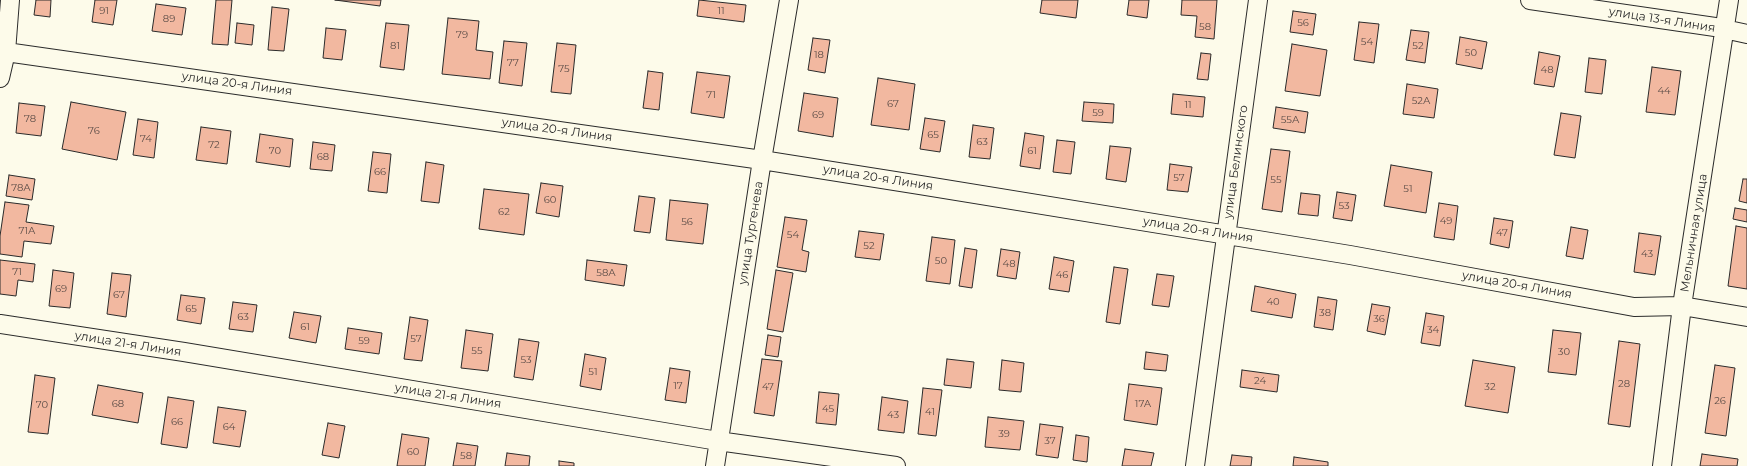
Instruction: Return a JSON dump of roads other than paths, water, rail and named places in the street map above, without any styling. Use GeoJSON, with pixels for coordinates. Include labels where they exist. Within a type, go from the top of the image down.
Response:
{"type":"FeatureCollection","features":[{"type":"Feature","properties":{"kind":"street"},"geometry":{"type":"LineString","coordinates":[[0,78],[6,52],[10,0]]}},
{"type":"Feature","properties":{"kind":"street","name":"улица Тургенева"},"geometry":{"type":"LineString","coordinates":[[715,466],[762,160],[789,0]]}},
{"type":"Feature","properties":{"kind":"street","name":"улица Белинского"},"geometry":{"type":"LineString","coordinates":[[1195,466],[1258,0]]}},
{"type":"Feature","properties":{"kind":"street","name":"улица 13-я Линия"},"geometry":{"type":"LineString","coordinates":[[1530,0],[1747,34]]}},
{"type":"Feature","properties":{"kind":"street","name":"Мельничная улица"},"geometry":{"type":"LineString","coordinates":[[1662,466],[1682,306],[1729,0]]}},
{"type":"Feature","properties":{"kind":"street","name":"улица 20-я Линия"},"geometry":{"type":"LineString","coordinates":[[6,52],[762,160],[1226,234],[1634,307],[1682,306],[1747,316]]}},
{"type":"Feature","properties":{"kind":"street","name":"улица 21-я Линия"},"geometry":{"type":"LineString","coordinates":[[0,324],[184,352],[718,441],[896,466]]}}]}
